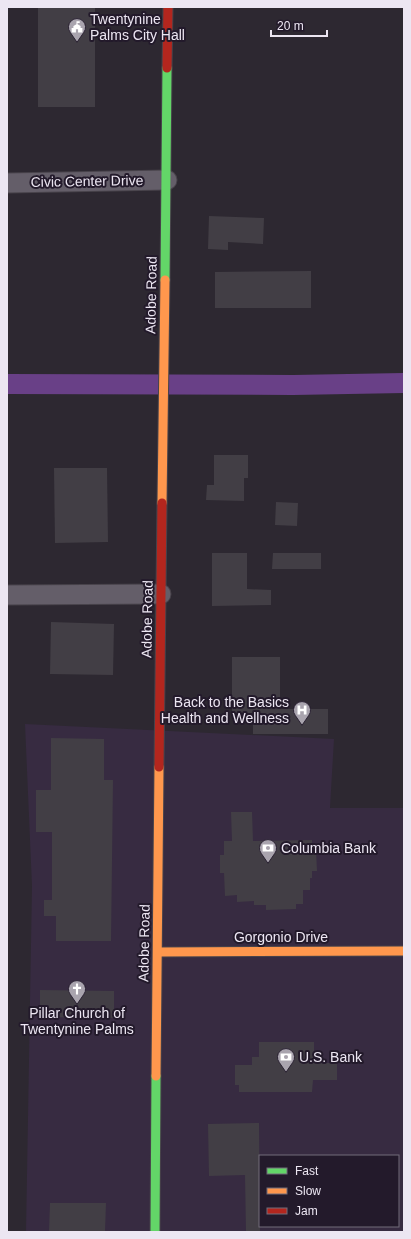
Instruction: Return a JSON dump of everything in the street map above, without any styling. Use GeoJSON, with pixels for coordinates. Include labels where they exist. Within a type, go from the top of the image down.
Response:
{"type":"FeatureCollection","features":[{"type":"Feature","properties":{"kind":"main road","name":"Adobe Road"},"geometry":{"type":"LineString","coordinates":[[155,1232],[168,7]]}},
{"type":"Feature","properties":{"kind":"main road","name":"Gorgonio Drive"},"geometry":{"type":"LineString","coordinates":[[158,952],[404,951]]}},
{"type":"Feature","properties":{"kind":"street","name":"Civic Center Drive"},"geometry":{"type":"LineString","coordinates":[[7,183],[167,180]]}},
{"type":"Feature","properties":{"kind":"street"},"geometry":{"type":"LineString","coordinates":[[7,595],[161,594]]}},
{"type":"Feature","properties":{"kind":"shaded area"},"geometry":{"type":"Polygon","coordinates":[[[25,724],[334,739],[330,808],[404,808],[404,1232],[26,1232],[32,886],[25,724]]]}},
{"type":"Feature","properties":{"kind":"building"},"geometry":{"type":"Polygon","coordinates":[[[38,7],[95,7],[95,107],[38,107],[38,7]]]}},
{"type":"Feature","properties":{"kind":"building"},"geometry":{"type":"Polygon","coordinates":[[[209,216],[264,218],[263,244],[228,242],[228,250],[208,249],[209,216]]]}},
{"type":"Feature","properties":{"kind":"building"},"geometry":{"type":"Polygon","coordinates":[[[311,271],[311,308],[215,308],[215,272],[311,271]]]}},
{"type":"Feature","properties":{"kind":"building"},"geometry":{"type":"Polygon","coordinates":[[[214,455],[248,455],[248,478],[244,478],[244,501],[206,500],[207,485],[214,485],[214,455]]]}},
{"type":"Feature","properties":{"kind":"building"},"geometry":{"type":"Polygon","coordinates":[[[54,468],[107,468],[108,542],[55,543],[54,468]]]}},
{"type":"Feature","properties":{"kind":"building"},"geometry":{"type":"Polygon","coordinates":[[[276,502],[298,503],[297,526],[275,525],[276,502]]]}},
{"type":"Feature","properties":{"kind":"building"},"geometry":{"type":"Polygon","coordinates":[[[212,553],[247,553],[247,589],[271,590],[271,605],[212,606],[212,553]]]}},
{"type":"Feature","properties":{"kind":"building"},"geometry":{"type":"Polygon","coordinates":[[[273,553],[321,553],[321,569],[272,569],[273,553]]]}},
{"type":"Feature","properties":{"kind":"building"},"geometry":{"type":"Polygon","coordinates":[[[51,622],[114,624],[113,675],[50,674],[51,622]]]}},
{"type":"Feature","properties":{"kind":"building"},"geometry":{"type":"Polygon","coordinates":[[[232,657],[280,657],[280,709],[328,709],[328,734],[253,734],[253,713],[232,713],[232,657]]]}},
{"type":"Feature","properties":{"kind":"building"},"geometry":{"type":"Polygon","coordinates":[[[51,738],[104,739],[104,780],[113,780],[111,941],[56,941],[56,916],[44,916],[44,900],[52,900],[52,832],[36,832],[36,790],[51,790],[51,738]]]}},
{"type":"Feature","properties":{"kind":"building","name":"Columbia Bank"},"geometry":{"type":"Polygon","coordinates":[[[231,812],[252,812],[253,841],[312,840],[312,850],[316,850],[317,871],[312,871],[312,878],[310,878],[310,890],[303,890],[303,904],[296,904],[296,909],[266,910],[266,905],[254,905],[254,901],[237,902],[237,895],[225,896],[224,873],[220,873],[220,855],[224,855],[224,841],[232,841],[231,812]]]}},
{"type":"Feature","properties":{"kind":"building","name":"Pillar Church of Twentynine Palms"},"geometry":{"type":"Polygon","coordinates":[[[40,990],[114,991],[114,1018],[40,1017],[40,990]]]}},
{"type":"Feature","properties":{"kind":"building","name":"U.S. Bank"},"geometry":{"type":"Polygon","coordinates":[[[259,1042],[314,1042],[314,1063],[337,1063],[337,1080],[313,1080],[312,1092],[239,1092],[239,1085],[235,1085],[235,1065],[252,1065],[252,1057],[259,1057],[259,1042]]]}},
{"type":"Feature","properties":{"kind":"building"},"geometry":{"type":"Polygon","coordinates":[[[259,1123],[260,1232],[246,1232],[245,1175],[209,1176],[208,1124],[259,1123]]]}},
{"type":"Feature","properties":{"kind":"building"},"geometry":{"type":"Polygon","coordinates":[[[50,1203],[106,1203],[105,1232],[49,1232],[50,1203]]]}},
{"type":"Feature","properties":{"kind":"waterway"},"geometry":{"type":"LineString","coordinates":[[7,384],[293,385],[404,383]]}},
{"type":"Feature","properties":{"kind":"traffic: fast"},"geometry":{"type":"LineString","coordinates":[[165,280],[167,68]]}},
{"type":"Feature","properties":{"kind":"traffic: fast"},"geometry":{"type":"LineString","coordinates":[[155,1232],[156,1076]]}},
{"type":"Feature","properties":{"kind":"traffic: slow"},"geometry":{"type":"LineString","coordinates":[[162,503],[165,280]]}},
{"type":"Feature","properties":{"kind":"traffic: slow"},"geometry":{"type":"LineString","coordinates":[[156,1076],[159,767]]}},
{"type":"Feature","properties":{"kind":"traffic: slow"},"geometry":{"type":"LineString","coordinates":[[158,952],[404,951]]}},
{"type":"Feature","properties":{"kind":"traffic: jam"},"geometry":{"type":"LineString","coordinates":[[167,68],[168,7]]}},
{"type":"Feature","properties":{"kind":"traffic: jam"},"geometry":{"type":"LineString","coordinates":[[159,767],[162,503]]}},
{"type":"Feature","properties":{"kind":"place","name":"Twentynine Palms City Hall"},"geometry":{"type":"Point","coordinates":[77,42]}},
{"type":"Feature","properties":{"kind":"place","name":"Back to the Basics Health and Wellness"},"geometry":{"type":"Point","coordinates":[302,725]}},
{"type":"Feature","properties":{"kind":"place","name":"Columbia Bank"},"geometry":{"type":"Point","coordinates":[268,863]}},
{"type":"Feature","properties":{"kind":"place","name":"Pillar Church of Twentynine Palms"},"geometry":{"type":"Point","coordinates":[77,1004]}},
{"type":"Feature","properties":{"kind":"place","name":"U.S. Bank"},"geometry":{"type":"Point","coordinates":[286,1072]}}]}
